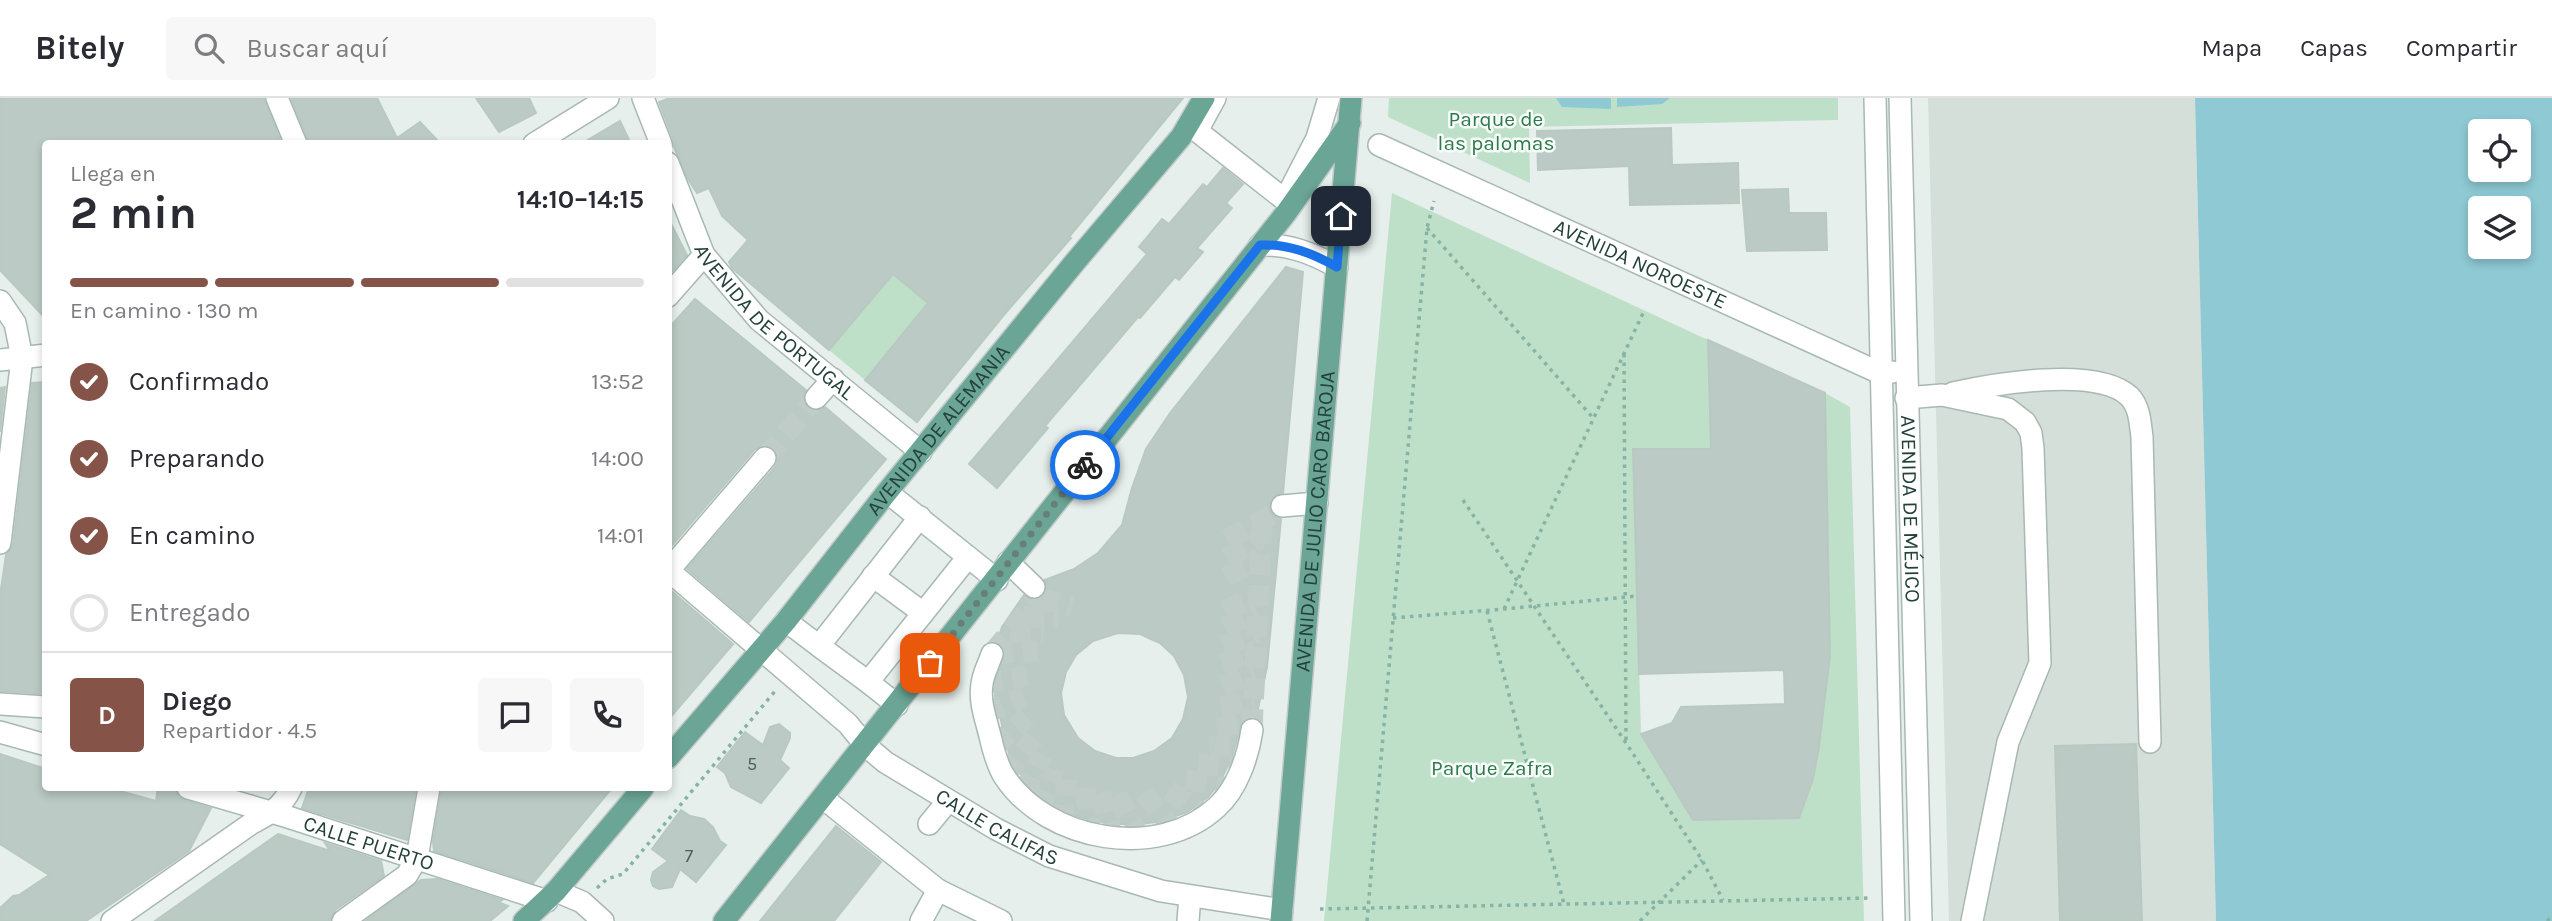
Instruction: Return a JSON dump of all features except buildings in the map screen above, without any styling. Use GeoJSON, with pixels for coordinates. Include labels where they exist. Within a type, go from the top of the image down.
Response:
{"type":"FeatureCollection","features":[{"type":"Feature","properties":{"kind":"main road","name":"AVENIDA DE ALEMANIA"},"geometry":{"type":"LineString","coordinates":[[672,753],[786,621],[887,492],[1181,137],[1204,98]]}},
{"type":"Feature","properties":{"kind":"main road","name":"AVENIDA DE JULIO CARO BAROJA"},"geometry":{"type":"LineString","coordinates":[[1281,915],[1351,98]]}},
{"type":"Feature","properties":{"kind":"main road"},"geometry":{"type":"LineString","coordinates":[[724,921],[1260,245],[1350,123]]}},
{"type":"Feature","properties":{"kind":"main road"},"geometry":{"type":"LineString","coordinates":[[524,921],[551,896],[640,791]]}},
{"type":"Feature","properties":{"kind":"street"},"geometry":{"type":"LineString","coordinates":[[277,98],[294,140]]}},
{"type":"Feature","properties":{"kind":"street"},"geometry":{"type":"LineString","coordinates":[[540,140],[608,98]]}},
{"type":"Feature","properties":{"kind":"street"},"geometry":{"type":"LineString","coordinates":[[643,98],[659,140]]}},
{"type":"Feature","properties":{"kind":"street"},"geometry":{"type":"LineString","coordinates":[[1215,98],[1197,131],[1285,200],[1317,138],[1328,98]]}},
{"type":"Feature","properties":{"kind":"street","name":"AVENIDA DE MÉJICO"},"geometry":{"type":"LineString","coordinates":[[1875,98],[1894,921]]}},
{"type":"Feature","properties":{"kind":"street","name":"AVENIDA DE MÉJICO"},"geometry":{"type":"LineString","coordinates":[[1900,98],[1921,921]]}},
{"type":"Feature","properties":{"kind":"street","name":"AVENIDA NOROESTE"},"geometry":{"type":"LineString","coordinates":[[1379,145],[1880,373],[1906,372]]}},
{"type":"Feature","properties":{"kind":"street","name":"AVENIDA DE PORTUGAL"},"geometry":{"type":"LineString","coordinates":[[672,173],[704,255],[759,320],[921,452]]}},
{"type":"Feature","properties":{"kind":"street"},"geometry":{"type":"LineString","coordinates":[[1260,245],[1277,244],[1294,248],[1337,267]]}},
{"type":"Feature","properties":{"kind":"street"},"geometry":{"type":"LineString","coordinates":[[672,291],[704,255]]}},
{"type":"Feature","properties":{"kind":"street"},"geometry":{"type":"LineString","coordinates":[[0,301],[15,323],[22,358],[0,543]]}},
{"type":"Feature","properties":{"kind":"street"},"geometry":{"type":"LineString","coordinates":[[0,360],[42,356]]}},
{"type":"Feature","properties":{"kind":"street"},"geometry":{"type":"LineString","coordinates":[[816,398],[832,379]]}},
{"type":"Feature","properties":{"kind":"street"},"geometry":{"type":"LineString","coordinates":[[1906,398],[1941,395],[1994,384],[2087,380],[2119,389],[2135,404],[2142,437],[2150,742]]}},
{"type":"Feature","properties":{"kind":"street"},"geometry":{"type":"LineString","coordinates":[[1941,395],[2016,413],[2031,433],[2036,483],[2040,663],[2008,742],[1972,921]]}},
{"type":"Feature","properties":{"kind":"street"},"geometry":{"type":"LineString","coordinates":[[672,566],[765,458]]}},
{"type":"Feature","properties":{"kind":"street"},"geometry":{"type":"LineString","coordinates":[[887,492],[968,557],[1034,587]]}},
{"type":"Feature","properties":{"kind":"street"},"geometry":{"type":"LineString","coordinates":[[1282,506],[1317,503]]}},
{"type":"Feature","properties":{"kind":"street"},"geometry":{"type":"LineString","coordinates":[[818,646],[920,517]]}},
{"type":"Feature","properties":{"kind":"street"},"geometry":{"type":"LineString","coordinates":[[868,682],[968,557]]}},
{"type":"Feature","properties":{"kind":"street","name":"CALLE CALIFAS"},"geometry":{"type":"LineString","coordinates":[[672,573],[848,724],[864,746],[885,762],[996,829],[1049,856],[1161,891],[1281,915]]}},
{"type":"Feature","properties":{"kind":"street"},"geometry":{"type":"LineString","coordinates":[[873,576],[923,613]]}},
{"type":"Feature","properties":{"kind":"street"},"geometry":{"type":"LineString","coordinates":[[786,621],[897,705]]}},
{"type":"Feature","properties":{"kind":"street"},"geometry":{"type":"LineString","coordinates":[[992,654],[982,684],[983,713],[1004,776],[1040,811],[1062,826],[1113,839],[1174,831],[1206,817],[1232,789],[1242,768],[1252,730]]}},
{"type":"Feature","properties":{"kind":"street"},"geometry":{"type":"LineString","coordinates":[[0,704],[42,707]]}},
{"type":"Feature","properties":{"kind":"street"},"geometry":{"type":"LineString","coordinates":[[0,732],[42,744]]}},
{"type":"Feature","properties":{"kind":"street","name":"CALLE PUERTO"},"geometry":{"type":"LineString","coordinates":[[199,791],[417,858],[551,896],[582,902],[603,921]]}},
{"type":"Feature","properties":{"kind":"street"},"geometry":{"type":"LineString","coordinates":[[112,921],[252,823],[273,812],[290,791]]}},
{"type":"Feature","properties":{"kind":"street"},"geometry":{"type":"LineString","coordinates":[[343,921],[407,875],[417,858],[428,791]]}},
{"type":"Feature","properties":{"kind":"street"},"geometry":{"type":"LineString","coordinates":[[823,798],[938,890],[1001,921]]}},
{"type":"Feature","properties":{"kind":"street"},"geometry":{"type":"LineString","coordinates":[[929,824],[948,801]]}},
{"type":"Feature","properties":{"kind":"street"},"geometry":{"type":"LineString","coordinates":[[921,921],[938,890]]}},
{"type":"Feature","properties":{"kind":"street"},"geometry":{"type":"LineString","coordinates":[[1188,921],[1190,896]]}},
{"type":"Feature","properties":{"kind":"path"},"geometry":{"type":"LineString","coordinates":[[1367,921],[1427,228],[1434,201]]}},
{"type":"Feature","properties":{"kind":"path"},"geometry":{"type":"LineString","coordinates":[[1427,228],[1594,419]]}},
{"type":"Feature","properties":{"kind":"path"},"geometry":{"type":"LineString","coordinates":[[1504,609],[1644,311]]}},
{"type":"Feature","properties":{"kind":"path"},"geometry":{"type":"LineString","coordinates":[[1624,354],[1626,743]]}},
{"type":"Feature","properties":{"kind":"path"},"geometry":{"type":"LineString","coordinates":[[1463,500],[1626,743],[1702,860],[1724,901]]}},
{"type":"Feature","properties":{"kind":"path"},"geometry":{"type":"LineString","coordinates":[[1393,618],[1637,596]]}},
{"type":"Feature","properties":{"kind":"path"},"geometry":{"type":"LineString","coordinates":[[1487,611],[1564,904]]}},
{"type":"Feature","properties":{"kind":"path"},"geometry":{"type":"LineString","coordinates":[[1640,921],[1702,860]]}},
{"type":"Feature","properties":{"kind":"path"},"geometry":{"type":"LineString","coordinates":[[1320,909],[1877,898]]}},
{"type":"Feature","properties":{"kind":"path"},"geometry":{"type":"LineString","coordinates":[[2547,921],[2552,916]]}},
{"type":"Feature","properties":{"kind":"shaded area"},"geometry":{"type":"Polygon","coordinates":[[[1928,98],[2195,98],[2216,921],[1949,921],[1928,98]]]}},
{"type":"Feature","properties":{"kind":"green space","name":"Parque de las palomas"},"geometry":{"type":"Polygon","coordinates":[[[1389,98],[1838,98],[1838,120],[1529,127],[1530,183],[1388,117],[1389,98]]]}},
{"type":"Feature","properties":{"kind":"green space","name":"Parque Zafra"},"geometry":{"type":"Polygon","coordinates":[[[1392,193],[1708,340],[1711,449],[1633,450],[1641,734],[1693,820],[1799,817],[1813,780],[1830,655],[1825,393],[1850,407],[1864,921],[1324,921],[1392,193]]]}},
{"type":"Feature","properties":{"kind":"green space"},"geometry":{"type":"Polygon","coordinates":[[[893,274],[928,303],[865,380],[829,350],[893,274]]]}},
{"type":"Feature","properties":{"kind":"water"},"geometry":{"type":"Polygon","coordinates":[[[1556,98],[1611,98],[1611,109],[1562,107],[1556,98]]]}},
{"type":"Feature","properties":{"kind":"water"},"geometry":{"type":"Polygon","coordinates":[[[1617,98],[1670,98],[1662,104],[1617,107],[1617,98]]]}},
{"type":"Feature","properties":{"kind":"water"},"geometry":{"type":"Polygon","coordinates":[[[2195,98],[2552,98],[2552,921],[2216,921],[2195,98]]]}},
{"type":"Feature","properties":{"kind":"tunnel"},"geometry":{"type":"LineString","coordinates":[[765,458],[816,398]]}},
{"type":"Feature","properties":{"kind":"tunnel"},"geometry":{"type":"LineString","coordinates":[[1227,540],[1271,515]]}},
{"type":"Feature","properties":{"kind":"tunnel"},"geometry":{"type":"LineString","coordinates":[[1252,730],[1262,522]]}},
{"type":"Feature","properties":{"kind":"tunnel"},"geometry":{"type":"LineString","coordinates":[[1226,558],[1261,540]]}},
{"type":"Feature","properties":{"kind":"tunnel"},"geometry":{"type":"LineString","coordinates":[[1226,577],[1260,558]]}},
{"type":"Feature","properties":{"kind":"tunnel"},"geometry":{"type":"LineString","coordinates":[[992,654],[1038,598],[1034,587]]}},
{"type":"Feature","properties":{"kind":"tunnel"},"geometry":{"type":"LineString","coordinates":[[1224,611],[1259,594]]}},
{"type":"Feature","properties":{"kind":"tunnel"},"geometry":{"type":"LineString","coordinates":[[1038,598],[1072,607]]}},
{"type":"Feature","properties":{"kind":"tunnel"},"geometry":{"type":"LineString","coordinates":[[1224,627],[1258,612]]}},
{"type":"Feature","properties":{"kind":"tunnel"},"geometry":{"type":"LineString","coordinates":[[1023,616],[1059,619]]}},
{"type":"Feature","properties":{"kind":"tunnel"},"geometry":{"type":"LineString","coordinates":[[1010,632],[1044,633]]}},
{"type":"Feature","properties":{"kind":"tunnel"},"geometry":{"type":"LineString","coordinates":[[1223,646],[1257,632]]}},
{"type":"Feature","properties":{"kind":"tunnel"},"geometry":{"type":"LineString","coordinates":[[1222,664],[1256,650]]}},
{"type":"Feature","properties":{"kind":"tunnel"},"geometry":{"type":"LineString","coordinates":[[992,654],[1038,651]]}},
{"type":"Feature","properties":{"kind":"tunnel"},"geometry":{"type":"LineString","coordinates":[[1222,686],[1255,673]]}},
{"type":"Feature","properties":{"kind":"tunnel"},"geometry":{"type":"LineString","coordinates":[[982,684],[1027,676]]}},
{"type":"Feature","properties":{"kind":"tunnel"},"geometry":{"type":"LineString","coordinates":[[983,714],[1024,697]]}},
{"type":"Feature","properties":{"kind":"tunnel"},"geometry":{"type":"LineString","coordinates":[[1221,707],[1253,699]]}},
{"type":"Feature","properties":{"kind":"tunnel"},"geometry":{"type":"LineString","coordinates":[[993,748],[1027,717]]}},
{"type":"Feature","properties":{"kind":"tunnel"},"geometry":{"type":"LineString","coordinates":[[1217,728],[1252,721]]}},
{"type":"Feature","properties":{"kind":"tunnel"},"geometry":{"type":"LineString","coordinates":[[1004,776],[1034,738]]}},
{"type":"Feature","properties":{"kind":"tunnel"},"geometry":{"type":"LineString","coordinates":[[1209,747],[1250,744]]}},
{"type":"Feature","properties":{"kind":"tunnel"},"geometry":{"type":"LineString","coordinates":[[1022,795],[1043,755]]}},
{"type":"Feature","properties":{"kind":"tunnel"},"geometry":{"type":"LineString","coordinates":[[1198,764],[1242,768]]}},
{"type":"Feature","properties":{"kind":"tunnel"},"geometry":{"type":"LineString","coordinates":[[1040,811],[1054,769]]}},
{"type":"Feature","properties":{"kind":"tunnel"},"geometry":{"type":"LineString","coordinates":[[1062,826],[1067,779]]}},
{"type":"Feature","properties":{"kind":"tunnel"},"geometry":{"type":"LineString","coordinates":[[1186,779],[1232,789]]}},
{"type":"Feature","properties":{"kind":"tunnel"},"geometry":{"type":"LineString","coordinates":[[1085,788],[1091,834]]}},
{"type":"Feature","properties":{"kind":"tunnel"},"geometry":{"type":"LineString","coordinates":[[1169,790],[1206,817]]}},
{"type":"Feature","properties":{"kind":"tunnel"},"geometry":{"type":"LineString","coordinates":[[1101,792],[1113,839]]}},
{"type":"Feature","properties":{"kind":"tunnel"},"geometry":{"type":"LineString","coordinates":[[1144,793],[1174,831]]}},
{"type":"Feature","properties":{"kind":"tunnel"},"geometry":{"type":"LineString","coordinates":[[1117,795],[1139,837]]}},
{"type":"Feature","properties":{"kind":"way so far"},"geometry":{"type":"LineString","coordinates":[[930,663],[1085,465]]}},
{"type":"Feature","properties":{"kind":"route"},"geometry":{"type":"LineString","coordinates":[[1085,465],[1260,245],[1277,244],[1294,248],[1337,267],[1341,216]]}}]}
